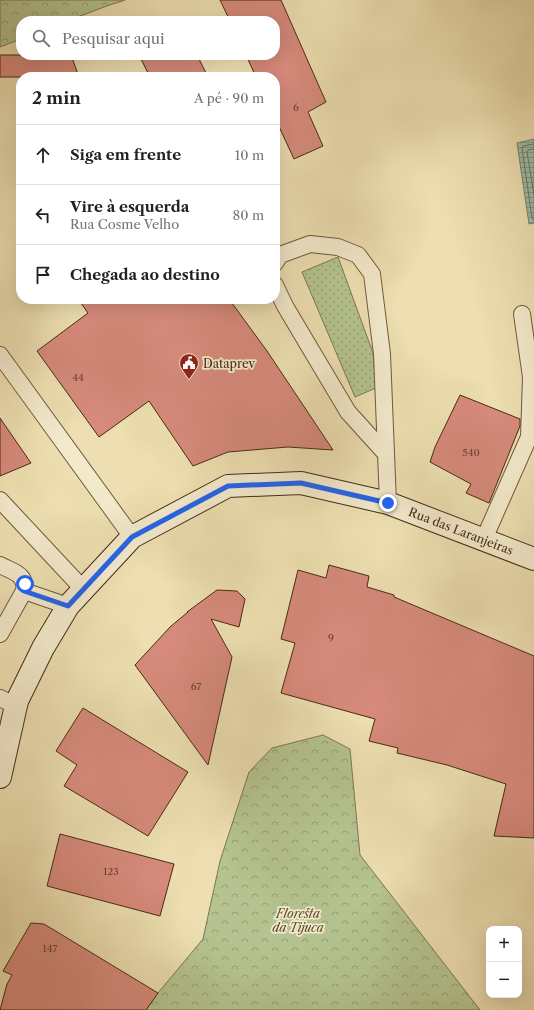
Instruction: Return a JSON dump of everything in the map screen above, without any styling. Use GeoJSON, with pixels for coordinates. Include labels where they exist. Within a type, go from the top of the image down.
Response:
{"type":"FeatureCollection","features":[{"type":"Feature","properties":{"kind":"main road","name":"Rua das Laranjeiras"},"geometry":{"type":"LineString","coordinates":[[0,777],[8,702],[17,701],[43,648],[68,606],[132,537],[228,486],[301,483],[388,503],[534,559]]}},
{"type":"Feature","properties":{"kind":"lane"},"geometry":{"type":"LineString","coordinates":[[280,255],[310,244],[338,247],[358,254],[372,274],[382,354],[388,503]]}},
{"type":"Feature","properties":{"kind":"lane"},"geometry":{"type":"LineString","coordinates":[[280,296],[348,412],[386,454]]}},
{"type":"Feature","properties":{"kind":"lane"},"geometry":{"type":"LineString","coordinates":[[484,539],[529,437],[531,377],[522,314]]}},
{"type":"Feature","properties":{"kind":"lane"},"geometry":{"type":"LineString","coordinates":[[0,355],[132,537]]}},
{"type":"Feature","properties":{"kind":"lane"},"geometry":{"type":"LineString","coordinates":[[0,500],[84,590]]}},
{"type":"Feature","properties":{"kind":"lane"},"geometry":{"type":"LineString","coordinates":[[0,565],[21,576],[25,584],[24,591],[0,634]]}},
{"type":"Feature","properties":{"kind":"lane"},"geometry":{"type":"LineString","coordinates":[[24,591],[68,606]]}},
{"type":"Feature","properties":{"kind":"green space"},"geometry":{"type":"Polygon","coordinates":[[[0,0],[125,0],[80,16],[16,16],[16,41],[0,47],[0,0]]]}},
{"type":"Feature","properties":{"kind":"green space"},"geometry":{"type":"Polygon","coordinates":[[[338,257],[373,353],[376,388],[355,397],[302,272],[338,257]]]}},
{"type":"Feature","properties":{"kind":"green space","name":"Floresta da Tijuca"},"geometry":{"type":"Polygon","coordinates":[[[323,735],[350,749],[360,855],[480,1010],[146,1010],[158,993],[203,939],[220,861],[249,772],[272,748],[323,735]]]}},
{"type":"Feature","properties":{"kind":"water"},"geometry":{"type":"Polygon","coordinates":[[[534,139],[534,223],[529,224],[517,143],[534,139]]]}},
{"type":"Feature","properties":{"kind":"building"},"geometry":{"type":"Polygon","coordinates":[[[220,0],[281,0],[326,102],[308,112],[323,146],[294,159],[280,129],[280,72],[254,72],[248,60],[280,60],[280,16],[228,16],[220,0]]]}},
{"type":"Feature","properties":{"kind":"building"},"geometry":{"type":"Polygon","coordinates":[[[0,55],[16,55],[16,60],[73,60],[77,72],[16,72],[16,77],[0,77],[0,55]]]}},
{"type":"Feature","properties":{"kind":"building"},"geometry":{"type":"Polygon","coordinates":[[[142,60],[200,60],[206,72],[148,72],[142,60]]]}},
{"type":"Feature","properties":{"kind":"building"},"geometry":{"type":"Polygon","coordinates":[[[82,304],[233,304],[267,351],[333,450],[288,447],[228,452],[193,466],[149,401],[99,437],[37,351],[88,313],[82,304]]]}},
{"type":"Feature","properties":{"kind":"building"},"geometry":{"type":"Polygon","coordinates":[[[460,395],[520,419],[520,426],[489,503],[466,493],[471,484],[430,462],[435,447],[460,395]]]}},
{"type":"Feature","properties":{"kind":"building"},"geometry":{"type":"Polygon","coordinates":[[[0,418],[31,463],[0,476],[0,418]]]}},
{"type":"Feature","properties":{"kind":"building"},"geometry":{"type":"Polygon","coordinates":[[[329,565],[369,576],[367,587],[394,595],[394,597],[534,656],[534,838],[494,836],[506,784],[447,765],[397,753],[398,748],[369,741],[375,719],[281,693],[295,643],[281,639],[298,570],[326,578],[329,565]]]}},
{"type":"Feature","properties":{"kind":"building"},"geometry":{"type":"Polygon","coordinates":[[[217,590],[237,591],[245,599],[239,627],[211,619],[232,657],[208,765],[135,665],[170,627],[187,612],[217,590]]]}},
{"type":"Feature","properties":{"kind":"building"},"geometry":{"type":"Polygon","coordinates":[[[83,708],[188,772],[148,836],[64,786],[77,765],[56,751],[83,708]]]}},
{"type":"Feature","properties":{"kind":"building"},"geometry":{"type":"Polygon","coordinates":[[[60,834],[174,864],[160,916],[47,886],[60,834]]]}},
{"type":"Feature","properties":{"kind":"building"},"geometry":{"type":"Polygon","coordinates":[[[31,923],[44,924],[158,993],[146,1010],[0,1010],[7,984],[12,975],[3,971],[31,923]]]}},
{"type":"Feature","properties":{"kind":"place","name":"Dataprev"},"geometry":{"type":"Point","coordinates":[189,380]}},
{"type":"Feature","properties":{"kind":"route"},"geometry":{"type":"LineString","coordinates":[[25,584],[24,591],[68,606],[132,537],[228,486],[301,483],[388,503]]}}]}
